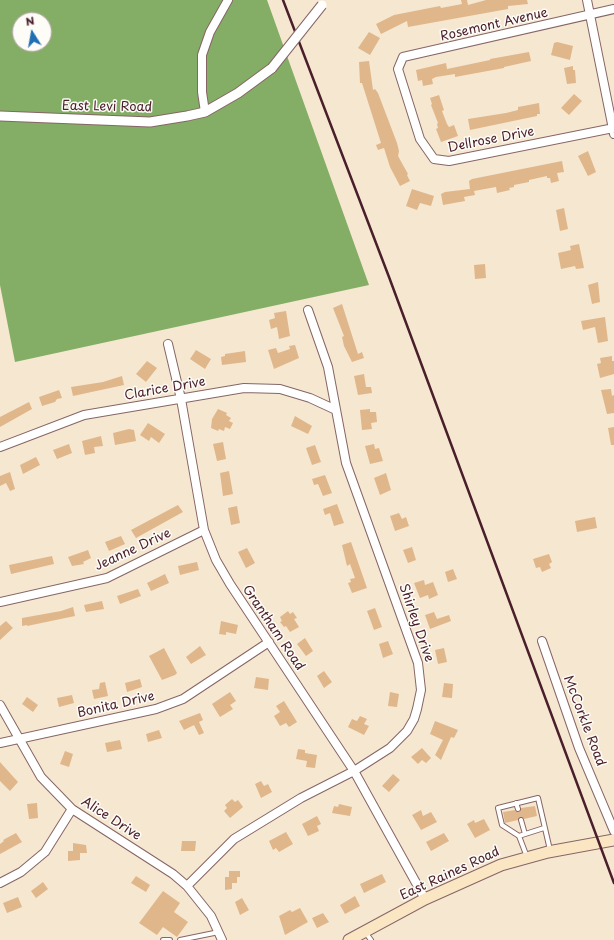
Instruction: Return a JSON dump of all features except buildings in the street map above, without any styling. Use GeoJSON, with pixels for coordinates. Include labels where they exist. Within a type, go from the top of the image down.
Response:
{"type":"FeatureCollection","features":[{"type":"Feature","properties":{"kind":"main road","name":"East Raines Road"},"geometry":{"type":"LineString","coordinates":[[349,940],[368,936],[425,899],[483,872],[550,851],[614,840]]}},
{"type":"Feature","properties":{"kind":"street"},"geometry":{"type":"LineString","coordinates":[[205,112],[202,92],[202,55],[210,32],[228,0]]}},
{"type":"Feature","properties":{"kind":"street"},"geometry":{"type":"LineString","coordinates":[[587,0],[614,130]]}},
{"type":"Feature","properties":{"kind":"street","name":"East Levi Road"},"geometry":{"type":"LineString","coordinates":[[0,116],[150,122],[205,112],[238,93],[272,68],[324,2]]}},
{"type":"Feature","properties":{"kind":"street","name":"Rosemont Avenue"},"geometry":{"type":"LineString","coordinates":[[403,57],[590,16],[614,9]]}},
{"type":"Feature","properties":{"kind":"street","name":"Dellrose Drive"},"geometry":{"type":"LineString","coordinates":[[403,57],[398,69],[420,139],[434,160],[449,162],[614,130]]}},
{"type":"Feature","properties":{"kind":"street","name":"Shirley Drive"},"geometry":{"type":"LineString","coordinates":[[187,886],[234,839],[301,798],[354,771],[390,748],[407,732],[417,709],[421,684],[416,655],[346,463],[328,367],[308,310]]}},
{"type":"Feature","properties":{"kind":"street","name":"Grantham Road"},"geometry":{"type":"LineString","coordinates":[[168,344],[181,399],[204,530],[216,560],[268,642],[354,771],[425,899]]}},
{"type":"Feature","properties":{"kind":"street","name":"Clarice Drive"},"geometry":{"type":"LineString","coordinates":[[0,447],[84,415],[244,388],[280,389],[310,398],[336,410]]}},
{"type":"Feature","properties":{"kind":"street","name":"Jeanne Drive"},"geometry":{"type":"LineString","coordinates":[[0,602],[108,578],[204,530]]}},
{"type":"Feature","properties":{"kind":"street","name":"McCorkle Road"},"geometry":{"type":"LineString","coordinates":[[542,641],[579,748],[614,830]]}},
{"type":"Feature","properties":{"kind":"street","name":"Bonita Drive"},"geometry":{"type":"LineString","coordinates":[[0,743],[148,712],[183,699],[268,642]]}},
{"type":"Feature","properties":{"kind":"street","name":"Alice Drive"},"geometry":{"type":"LineString","coordinates":[[0,705],[40,777],[72,809],[173,874],[187,886],[203,904],[221,936]]}},
{"type":"Feature","properties":{"kind":"street"},"geometry":{"type":"LineString","coordinates":[[0,883],[21,872],[45,852],[72,809]]}},
{"type":"Feature","properties":{"kind":"lane"},"geometry":{"type":"LineString","coordinates":[[527,857],[519,836],[502,825],[498,808],[538,798],[550,851]]}},
{"type":"Feature","properties":{"kind":"lane"},"geometry":{"type":"LineString","coordinates":[[516,803],[518,809]]}},
{"type":"Feature","properties":{"kind":"lane"},"geometry":{"type":"LineString","coordinates":[[521,820],[524,834]]}},
{"type":"Feature","properties":{"kind":"lane"},"geometry":{"type":"LineString","coordinates":[[519,836],[544,828]]}},
{"type":"Feature","properties":{"kind":"lane"},"geometry":{"type":"LineString","coordinates":[[180,940],[221,936]]}},
{"type":"Feature","properties":{"kind":"lane"},"geometry":{"type":"LineString","coordinates":[[163,940],[170,940]]}},
{"type":"Feature","properties":{"kind":"green space"},"geometry":{"type":"Polygon","coordinates":[[[0,0],[267,0],[369,285],[15,362],[0,285],[0,0]]]}},
{"type":"Feature","properties":{"kind":"railway"},"geometry":{"type":"LineString","coordinates":[[283,0],[389,277],[614,883]]}}]}
